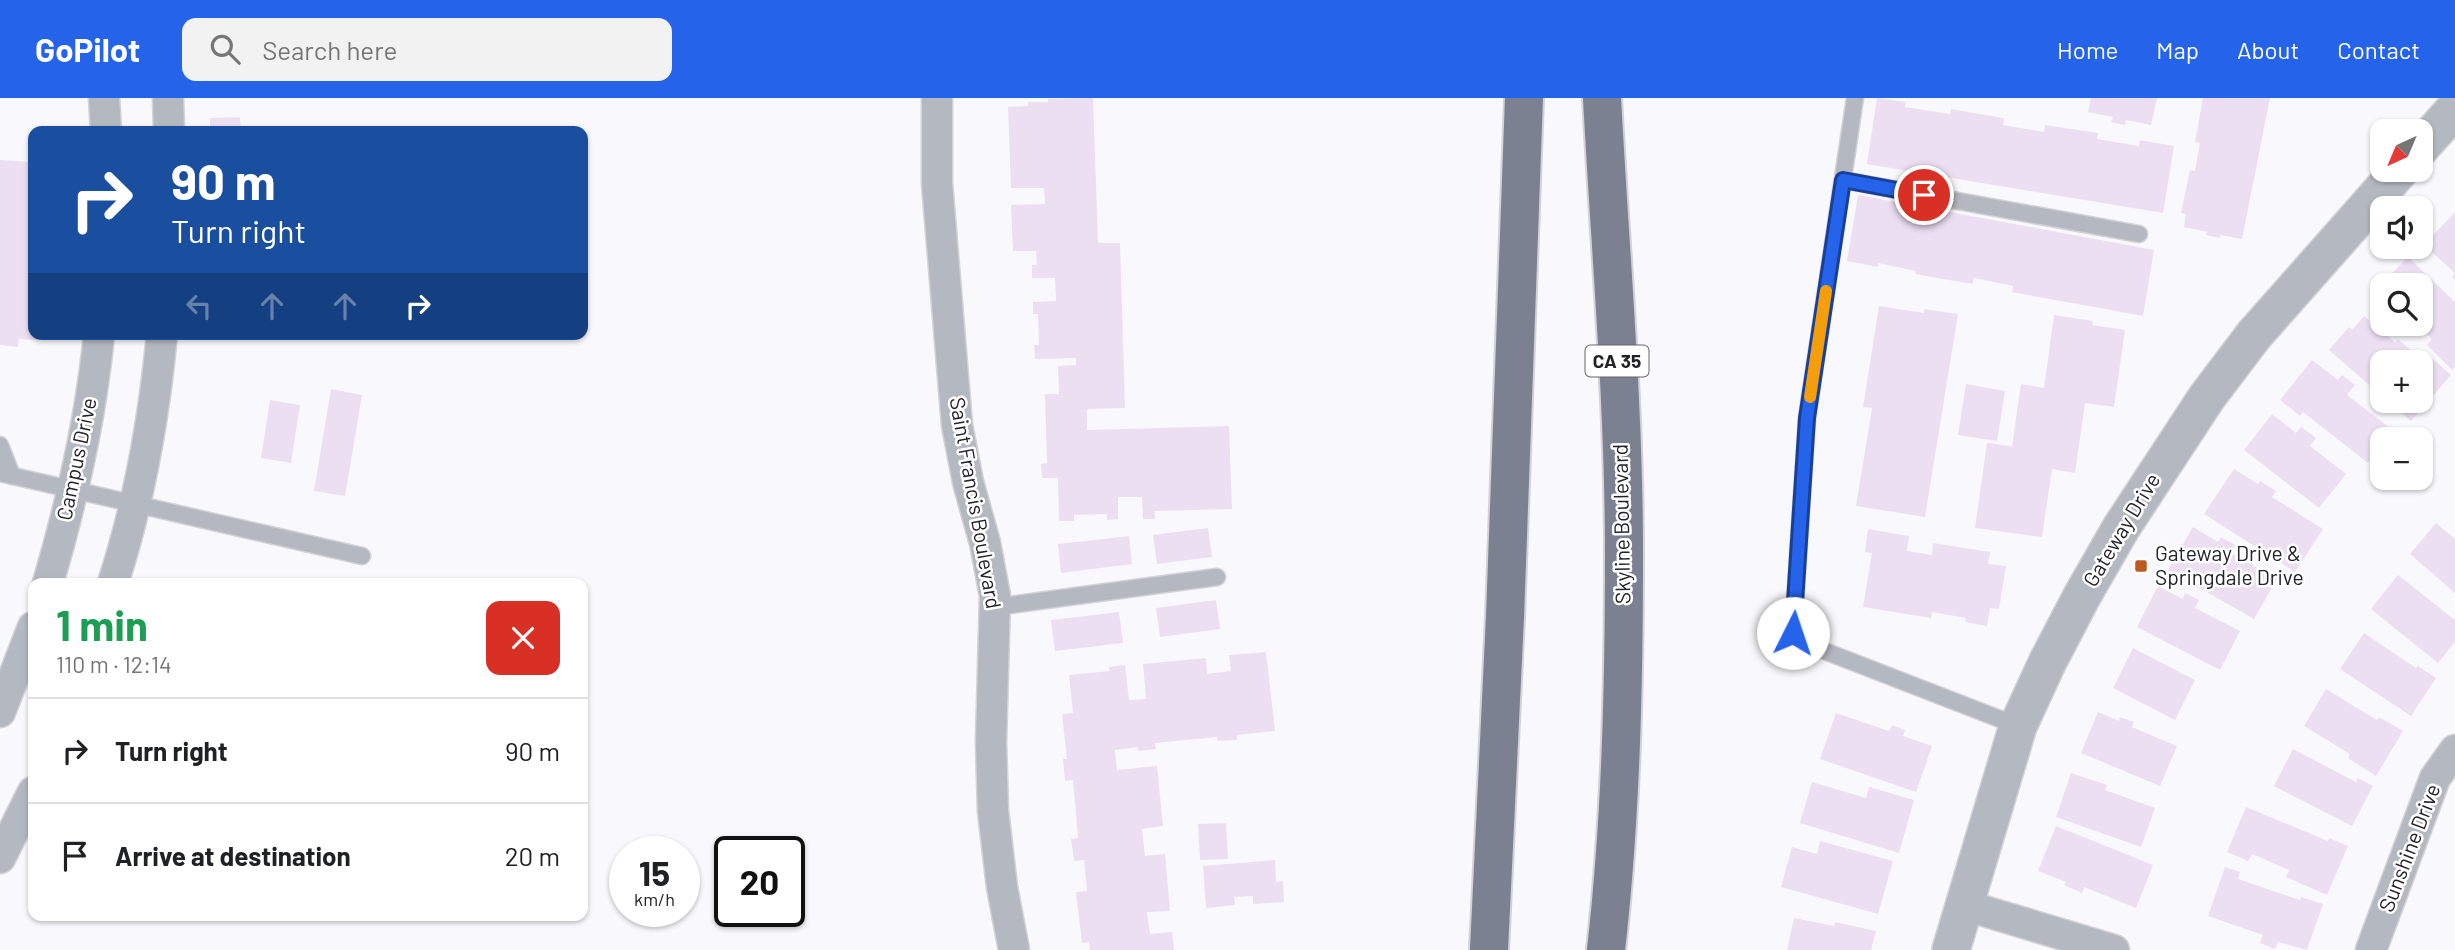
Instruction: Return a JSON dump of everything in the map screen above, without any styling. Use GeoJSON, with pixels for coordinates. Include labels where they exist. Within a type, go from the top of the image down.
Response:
{"type":"FeatureCollection","features":[{"type":"Feature","properties":{"kind":"main road"},"geometry":{"type":"LineString","coordinates":[[1489,950],[1505,617],[1524,98]]}},
{"type":"Feature","properties":{"kind":"main road","name":"Skyline Boulevard"},"geometry":{"type":"LineString","coordinates":[[1602,98],[1621,446],[1624,552],[1621,761],[1613,891],[1606,950]]}},
{"type":"Feature","properties":{"kind":"street"},"geometry":{"type":"LineString","coordinates":[[104,98],[106,126]]}},
{"type":"Feature","properties":{"kind":"street"},"geometry":{"type":"LineString","coordinates":[[168,98],[169,126]]}},
{"type":"Feature","properties":{"kind":"street","name":"Saint Francis Boulevard"},"geometry":{"type":"LineString","coordinates":[[937,98],[937,183],[957,425],[968,482],[985,543],[995,607],[991,742],[993,811],[1002,887],[1014,950]]}},
{"type":"Feature","properties":{"kind":"street"},"geometry":{"type":"LineString","coordinates":[[2433,134],[2455,109]]}},
{"type":"Feature","properties":{"kind":"street","name":"Gateway Drive"},"geometry":{"type":"LineString","coordinates":[[1951,950],[2018,726],[2087,586],[2121,528],[2207,397],[2262,324],[2389,182]]}},
{"type":"Feature","properties":{"kind":"street","name":"Campus Drive"},"geometry":{"type":"LineString","coordinates":[[49,578],[73,490],[98,340]]}},
{"type":"Feature","properties":{"kind":"street"},"geometry":{"type":"LineString","coordinates":[[114,578],[135,504],[154,402],[161,340]]}},
{"type":"Feature","properties":{"kind":"street"},"geometry":{"type":"LineString","coordinates":[[0,712],[28,640]]}},
{"type":"Feature","properties":{"kind":"street","name":"Sunshine Drive"},"geometry":{"type":"LineString","coordinates":[[2371,950],[2435,778],[2455,750]]}},
{"type":"Feature","properties":{"kind":"street"},"geometry":{"type":"LineString","coordinates":[[0,858],[28,802]]}},
{"type":"Feature","properties":{"kind":"street"},"geometry":{"type":"LineString","coordinates":[[1964,905],[2114,950]]}},
{"type":"Feature","properties":{"kind":"lane"},"geometry":{"type":"LineString","coordinates":[[1855,98],[1807,418],[1793,633],[1809,645],[2018,726]]}},
{"type":"Feature","properties":{"kind":"lane"},"geometry":{"type":"LineString","coordinates":[[1843,180],[2139,234]]}},
{"type":"Feature","properties":{"kind":"lane"},"geometry":{"type":"LineString","coordinates":[[0,445],[6,475],[362,556]]}},
{"type":"Feature","properties":{"kind":"lane"},"geometry":{"type":"LineString","coordinates":[[995,607],[1217,577]]}},
{"type":"Feature","properties":{"kind":"building"},"geometry":{"type":"Polygon","coordinates":[[[1093,98],[1098,243],[1120,243],[1125,408],[1087,409],[1087,430],[1229,426],[1232,509],[1155,511],[1155,519],[1143,519],[1142,497],[1118,497],[1118,519],[1107,520],[1107,514],[1074,515],[1074,521],[1059,521],[1058,478],[1042,478],[1041,464],[1047,463],[1045,394],[1059,394],[1058,366],[1076,365],[1076,358],[1035,359],[1034,345],[1039,345],[1038,314],[1033,314],[1033,302],[1056,301],[1055,278],[1032,278],[1032,265],[1037,265],[1036,251],[1013,251],[1011,205],[1045,204],[1044,188],[1011,188],[1008,107],[1028,106],[1028,102],[1048,102],[1048,99],[1093,98]]]}},
{"type":"Feature","properties":{"kind":"building"},"geometry":{"type":"Polygon","coordinates":[[[1877,98],[1906,102],[1905,107],[1950,114],[1951,109],[2004,118],[2003,125],[2044,132],[2045,125],[2098,133],[2097,139],[2139,146],[2140,140],[2174,146],[2163,213],[1867,164],[1877,98]]]}},
{"type":"Feature","properties":{"kind":"building"},"geometry":{"type":"Polygon","coordinates":[[[2091,98],[2157,98],[2151,125],[2126,120],[2125,125],[2111,122],[2113,117],[2088,112],[2091,98]]]}},
{"type":"Feature","properties":{"kind":"building"},"geometry":{"type":"Polygon","coordinates":[[[2203,98],[2270,98],[2242,239],[2220,235],[2220,238],[2184,227],[2186,214],[2181,213],[2190,170],[2195,171],[2200,143],[2195,142],[2203,98]]]}},
{"type":"Feature","properties":{"kind":"building"},"geometry":{"type":"Polygon","coordinates":[[[240,117],[241,126],[210,126],[210,118],[240,117]]]}},
{"type":"Feature","properties":{"kind":"building"},"geometry":{"type":"Polygon","coordinates":[[[0,160],[28,162],[28,340],[19,339],[18,347],[0,345],[0,160]]]}},
{"type":"Feature","properties":{"kind":"building"},"geometry":{"type":"Polygon","coordinates":[[[1858,195],[2154,250],[2143,316],[2012,292],[2013,286],[1974,278],[1972,284],[1915,274],[1916,271],[1878,263],[1878,267],[1847,261],[1858,195]]]}},
{"type":"Feature","properties":{"kind":"building"},"geometry":{"type":"Polygon","coordinates":[[[2455,212],[2455,273],[2433,253],[2433,235],[2455,212]]]}},
{"type":"Feature","properties":{"kind":"building"},"geometry":{"type":"Polygon","coordinates":[[[2406,259],[2410,259],[2425,273],[2392,273],[2406,259]]]}},
{"type":"Feature","properties":{"kind":"building"},"geometry":{"type":"Polygon","coordinates":[[[2433,281],[2455,302],[2455,367],[2452,370],[2427,345],[2432,339],[2429,336],[2433,336],[2433,281]]]}},
{"type":"Feature","properties":{"kind":"building"},"geometry":{"type":"Polygon","coordinates":[[[1879,306],[1924,313],[1924,309],[1958,314],[1925,517],[1856,506],[1872,408],[1863,407],[1879,306]]]}},
{"type":"Feature","properties":{"kind":"building"},"geometry":{"type":"Polygon","coordinates":[[[2054,315],[2093,321],[2092,325],[2125,330],[2114,407],[2085,403],[2075,473],[2052,469],[2042,537],[1975,528],[1987,443],[2012,446],[2021,384],[2044,388],[2054,315]]]}},
{"type":"Feature","properties":{"kind":"building"},"geometry":{"type":"Polygon","coordinates":[[[2364,316],[2370,321],[2370,336],[2388,336],[2395,342],[2398,339],[2411,350],[2370,350],[2370,386],[2329,350],[2349,327],[2352,330],[2364,316]]]}},
{"type":"Feature","properties":{"kind":"building"},"geometry":{"type":"Polygon","coordinates":[[[2433,359],[2451,375],[2433,396],[2433,359]]]}},
{"type":"Feature","properties":{"kind":"building"},"geometry":{"type":"Polygon","coordinates":[[[2312,360],[2338,380],[2342,375],[2355,385],[2347,395],[2389,427],[2370,427],[2368,463],[2303,412],[2300,416],[2280,400],[2312,360]]]}},
{"type":"Feature","properties":{"kind":"building"},"geometry":{"type":"Polygon","coordinates":[[[1966,384],[2005,391],[1997,441],[1958,435],[1966,384]]]}},
{"type":"Feature","properties":{"kind":"building"},"geometry":{"type":"Polygon","coordinates":[[[331,389],[362,395],[345,496],[314,491],[331,389]]]}},
{"type":"Feature","properties":{"kind":"building"},"geometry":{"type":"Polygon","coordinates":[[[270,400],[300,405],[291,463],[261,458],[270,400]]]}},
{"type":"Feature","properties":{"kind":"building"},"geometry":{"type":"Polygon","coordinates":[[[2402,413],[2418,413],[2411,421],[2402,413]]]}},
{"type":"Feature","properties":{"kind":"building"},"geometry":{"type":"Polygon","coordinates":[[[2272,414],[2296,433],[2301,427],[2316,438],[2310,446],[2346,474],[2319,508],[2244,450],[2272,414]]]}},
{"type":"Feature","properties":{"kind":"building"},"geometry":{"type":"Polygon","coordinates":[[[2234,469],[2258,484],[2260,481],[2276,491],[2272,497],[2323,529],[2295,572],[2204,514],[2234,469]]]}},
{"type":"Feature","properties":{"kind":"building"},"geometry":{"type":"Polygon","coordinates":[[[2436,523],[2455,539],[2455,593],[2410,554],[2436,523]]]}},
{"type":"Feature","properties":{"kind":"building"},"geometry":{"type":"Polygon","coordinates":[[[2193,527],[2218,542],[2221,537],[2235,545],[2231,553],[2277,579],[2254,619],[2168,570],[2193,527]]]}},
{"type":"Feature","properties":{"kind":"building"},"geometry":{"type":"Polygon","coordinates":[[[1208,528],[1212,557],[1157,564],[1153,535],[1208,528]]]}},
{"type":"Feature","properties":{"kind":"building"},"geometry":{"type":"Polygon","coordinates":[[[1868,529],[1909,536],[1907,551],[1932,555],[1933,543],[1990,552],[1988,564],[2006,566],[1999,609],[1990,608],[1987,626],[1965,622],[1966,618],[1932,612],[1931,618],[1863,607],[1872,553],[1865,552],[1868,529]]]}},
{"type":"Feature","properties":{"kind":"building"},"geometry":{"type":"Polygon","coordinates":[[[1129,536],[1132,564],[1061,573],[1058,544],[1129,536]]]}},
{"type":"Feature","properties":{"kind":"building"},"geometry":{"type":"Polygon","coordinates":[[[2398,575],[2455,620],[2455,642],[2438,663],[2371,609],[2398,575]]]}},
{"type":"Feature","properties":{"kind":"building"},"geometry":{"type":"Polygon","coordinates":[[[2158,586],[2183,599],[2185,593],[2199,600],[2195,608],[2240,631],[2220,670],[2137,627],[2158,586]]]}},
{"type":"Feature","properties":{"kind":"building"},"geometry":{"type":"Polygon","coordinates":[[[1216,600],[1220,629],[1160,637],[1156,608],[1216,600]]]}},
{"type":"Feature","properties":{"kind":"building"},"geometry":{"type":"Polygon","coordinates":[[[1119,612],[1123,643],[1055,651],[1051,620],[1119,612]]]}},
{"type":"Feature","properties":{"kind":"building"},"geometry":{"type":"Polygon","coordinates":[[[2364,633],[2416,668],[2418,666],[2436,678],[2411,716],[2340,669],[2364,633]]]}},
{"type":"Feature","properties":{"kind":"building"},"geometry":{"type":"Polygon","coordinates":[[[2133,648],[2195,680],[2175,720],[2113,688],[2133,648]]]}},
{"type":"Feature","properties":{"kind":"building"},"geometry":{"type":"Polygon","coordinates":[[[1266,652],[1275,731],[1237,735],[1237,740],[1218,741],[1217,737],[1155,743],[1156,749],[1138,751],[1138,747],[1115,750],[1117,770],[1157,766],[1163,826],[1142,829],[1145,856],[1165,854],[1170,911],[1147,912],[1150,934],[1172,932],[1174,950],[1090,950],[1089,942],[1082,943],[1076,892],[1087,891],[1084,860],[1074,861],[1071,839],[1078,838],[1073,780],[1065,781],[1063,759],[1067,759],[1062,714],[1073,713],[1069,675],[1110,671],[1109,667],[1125,665],[1129,700],[1146,699],[1143,664],[1206,658],[1207,674],[1231,671],[1229,655],[1266,652]]]}},
{"type":"Feature","properties":{"kind":"building"},"geometry":{"type":"Polygon","coordinates":[[[2326,689],[2377,720],[2379,717],[2403,731],[2376,776],[2348,758],[2350,754],[2304,726],[2326,689]]]}},
{"type":"Feature","properties":{"kind":"building"},"geometry":{"type":"Polygon","coordinates":[[[2098,712],[2119,721],[2120,717],[2134,722],[2132,727],[2177,746],[2160,786],[2081,753],[2098,712]]]}},
{"type":"Feature","properties":{"kind":"building"},"geometry":{"type":"Polygon","coordinates":[[[1836,713],[1889,731],[1892,725],[1905,730],[1903,736],[1932,746],[1916,792],[1820,759],[1836,713]]]}},
{"type":"Feature","properties":{"kind":"building"},"geometry":{"type":"Polygon","coordinates":[[[2293,749],[2356,782],[2358,778],[2373,786],[2352,826],[2274,786],[2293,749]]]}},
{"type":"Feature","properties":{"kind":"building"},"geometry":{"type":"Polygon","coordinates":[[[2071,773],[2107,785],[2105,790],[2155,808],[2141,847],[2056,817],[2071,773]]]}},
{"type":"Feature","properties":{"kind":"building"},"geometry":{"type":"Polygon","coordinates":[[[1812,782],[1866,798],[1869,787],[1914,800],[1899,853],[1800,823],[1812,782]]]}},
{"type":"Feature","properties":{"kind":"building"},"geometry":{"type":"Polygon","coordinates":[[[2246,807],[2328,841],[2329,838],[2348,846],[2327,895],[2286,877],[2289,870],[2252,854],[2248,861],[2227,852],[2246,807]]]}},
{"type":"Feature","properties":{"kind":"building"},"geometry":{"type":"Polygon","coordinates":[[[1226,823],[1228,859],[1200,860],[1198,824],[1226,823]]]}},
{"type":"Feature","properties":{"kind":"building"},"geometry":{"type":"Polygon","coordinates":[[[2056,826],[2153,865],[2136,908],[2084,887],[2082,893],[2064,885],[2066,882],[2038,871],[2056,826]]]}},
{"type":"Feature","properties":{"kind":"building"},"geometry":{"type":"Polygon","coordinates":[[[1820,841],[1893,861],[1878,914],[1781,887],[1792,847],[1817,854],[1820,841]]]}},
{"type":"Feature","properties":{"kind":"building"},"geometry":{"type":"Polygon","coordinates":[[[1275,860],[1276,882],[1283,881],[1284,902],[1253,904],[1253,896],[1234,897],[1235,905],[1206,908],[1203,866],[1275,860]]]}},
{"type":"Feature","properties":{"kind":"building"},"geometry":{"type":"Polygon","coordinates":[[[2225,867],[2240,872],[2238,879],[2300,900],[2301,897],[2323,904],[2307,950],[2278,942],[2275,949],[2260,943],[2263,935],[2208,916],[2225,867]]]}},
{"type":"Feature","properties":{"kind":"building"},"geometry":{"type":"Polygon","coordinates":[[[1794,918],[1834,926],[1835,922],[1876,931],[1871,950],[1787,950],[1794,918]]]}},
{"type":"Feature","properties":{"kind":"slow traffic"},"geometry":{"type":"LineString","coordinates":[[1810,397],[1826,291]]}},
{"type":"Feature","properties":{"kind":"place","name":"Gateway Drive & Springdale Drive"},"geometry":{"type":"Point","coordinates":[2141,566]}},
{"type":"Feature","properties":{"kind":"route"},"geometry":{"type":"LineString","coordinates":[[1793,633],[1807,418],[1843,180],[1924,195]]}}]}
